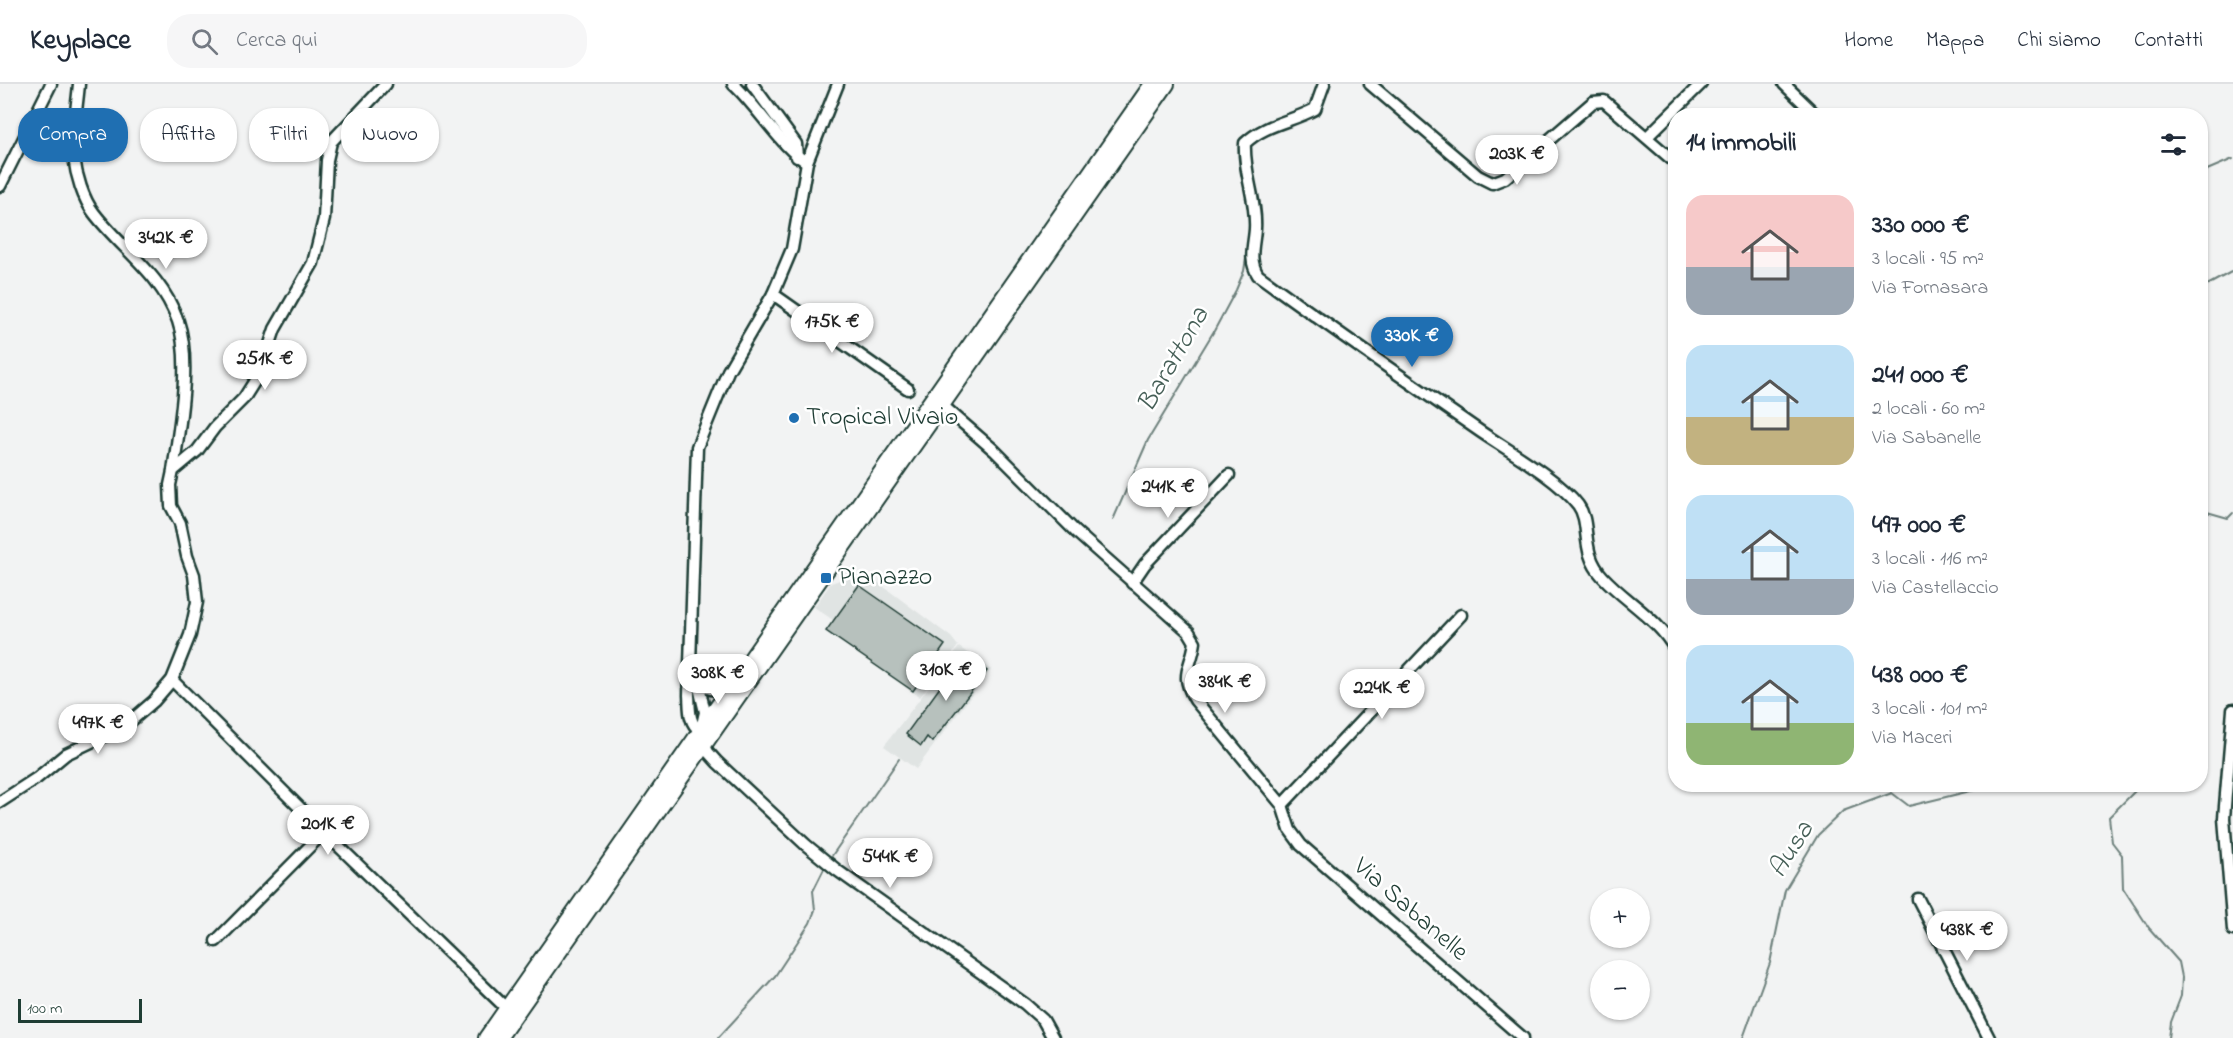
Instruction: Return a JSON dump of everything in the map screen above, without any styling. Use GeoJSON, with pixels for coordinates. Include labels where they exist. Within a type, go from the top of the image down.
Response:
{"type":"FeatureCollection","features":[{"type":"Feature","properties":{"kind":"main road"},"geometry":{"type":"LineString","coordinates":[[499,1038],[702,738],[736,680],[1152,84]]}},
{"type":"Feature","properties":{"kind":"main road"},"geometry":{"type":"LineString","coordinates":[[486,1038],[942,405],[1167,84]]}},
{"type":"Feature","properties":{"kind":"street"},"geometry":{"type":"LineString","coordinates":[[0,186],[51,84]]}},
{"type":"Feature","properties":{"kind":"street"},"geometry":{"type":"LineString","coordinates":[[0,802],[37,778],[66,754],[125,726],[154,701],[172,680],[190,635],[197,602],[194,575],[187,556],[180,523],[171,506],[170,485],[182,405],[182,345],[178,321],[163,290],[142,262],[93,213],[83,194],[74,157],[79,84]]}},
{"type":"Feature","properties":{"kind":"street"},"geometry":{"type":"LineString","coordinates":[[173,471],[196,451],[215,427],[244,398],[261,371],[275,329],[314,263],[324,219],[327,160],[331,142],[386,84]]}},
{"type":"Feature","properties":{"kind":"street"},"geometry":{"type":"LineString","coordinates":[[733,84],[802,159]]}},
{"type":"Feature","properties":{"kind":"street"},"geometry":{"type":"LineString","coordinates":[[752,84],[796,144],[802,159]]}},
{"type":"Feature","properties":{"kind":"street"},"geometry":{"type":"LineString","coordinates":[[838,84],[802,159],[792,249],[773,294],[728,371],[697,447],[690,718],[717,762],[806,845],[838,871],[1025,1004],[1043,1020],[1053,1038]]}},
{"type":"Feature","properties":{"kind":"street"},"geometry":{"type":"LineString","coordinates":[[1324,84],[1315,109],[1298,118],[1280,122],[1256,133],[1245,143],[1244,159],[1256,226],[1252,266],[1258,275],[1378,362],[1551,480],[1580,506],[1591,560],[1603,577],[1647,615],[1668,639]]}},
{"type":"Feature","properties":{"kind":"street"},"geometry":{"type":"LineString","coordinates":[[1370,84],[1478,176],[1492,183],[1505,178],[1593,102],[1604,101],[1668,156]]}},
{"type":"Feature","properties":{"kind":"street"},"geometry":{"type":"LineString","coordinates":[[1677,108],[1701,84]]}},
{"type":"Feature","properties":{"kind":"street"},"geometry":{"type":"LineString","coordinates":[[1784,84],[1809,108]]}},
{"type":"Feature","properties":{"kind":"street"},"geometry":{"type":"LineString","coordinates":[[1647,137],[1668,116]]}},
{"type":"Feature","properties":{"kind":"street"},"geometry":{"type":"LineString","coordinates":[[773,294],[908,389]]}},
{"type":"Feature","properties":{"kind":"street","name":"Via Sabanelle"},"geometry":{"type":"LineString","coordinates":[[942,405],[995,451],[1076,532],[1188,632],[1195,642],[1187,670],[1186,685],[1195,700],[1282,805],[1290,830],[1301,845],[1523,1038]]}},
{"type":"Feature","properties":{"kind":"street"},"geometry":{"type":"LineString","coordinates":[[1132,583],[1145,564],[1229,475]]}},
{"type":"Feature","properties":{"kind":"street"},"geometry":{"type":"LineString","coordinates":[[1282,805],[1461,615]]}},
{"type":"Feature","properties":{"kind":"street"},"geometry":{"type":"LineString","coordinates":[[690,657],[705,712],[702,738]]}},
{"type":"Feature","properties":{"kind":"street"},"geometry":{"type":"LineString","coordinates":[[697,679],[710,689],[720,690],[736,680]]}},
{"type":"Feature","properties":{"kind":"street"},"geometry":{"type":"LineString","coordinates":[[172,680],[324,832],[506,1008]]}},
{"type":"Feature","properties":{"kind":"street"},"geometry":{"type":"LineString","coordinates":[[2233,710],[2229,733],[2224,818],[2233,930]]}},
{"type":"Feature","properties":{"kind":"street"},"geometry":{"type":"LineString","coordinates":[[216,941],[324,832]]}},
{"type":"Feature","properties":{"kind":"street"},"geometry":{"type":"LineString","coordinates":[[1918,899],[1989,1038]]}},
{"type":"Feature","properties":{"kind":"shaded area"},"geometry":{"type":"Polygon","coordinates":[[[854,575],[868,575],[951,637],[958,646],[920,697],[826,632],[833,620],[814,607],[831,583],[854,575]]]}},
{"type":"Feature","properties":{"kind":"shaded area"},"geometry":{"type":"Polygon","coordinates":[[[959,647],[991,670],[916,769],[884,746],[959,647]]]}},
{"type":"Feature","properties":{"kind":"building"},"geometry":{"type":"Polygon","coordinates":[[[859,585],[945,645],[913,691],[826,631],[859,585]]]}},
{"type":"Feature","properties":{"kind":"building"},"geometry":{"type":"Polygon","coordinates":[[[972,660],[987,671],[932,742],[927,737],[921,746],[906,734],[956,665],[964,671],[972,660]]]}},
{"type":"Feature","properties":{"kind":"waterway","name":"Ausa"},"geometry":{"type":"LineString","coordinates":[[2208,170],[2233,159]]}},
{"type":"Feature","properties":{"kind":"waterway","name":"Barattona"},"geometry":{"type":"LineString","coordinates":[[1113,520],[1148,440],[1236,290],[1244,271],[1247,252]]}},
{"type":"Feature","properties":{"kind":"waterway","name":"Ausa"},"geometry":{"type":"LineString","coordinates":[[2208,285],[2233,271]]}},
{"type":"Feature","properties":{"kind":"waterway","name":"Ausa"},"geometry":{"type":"LineString","coordinates":[[2208,512],[2228,518],[2233,513]]}},
{"type":"Feature","properties":{"kind":"waterway","name":"Barattona"},"geometry":{"type":"LineString","coordinates":[[831,857],[899,759]]}},
{"type":"Feature","properties":{"kind":"waterway","name":"Ausa"},"geometry":{"type":"LineString","coordinates":[[1743,1038],[1770,963],[1785,890],[1818,835],[1843,811],[1892,793],[1909,806],[1966,792]]}},
{"type":"Feature","properties":{"kind":"waterway"},"geometry":{"type":"LineString","coordinates":[[2134,792],[2109,817],[2112,842],[2122,855],[2123,888],[2149,928],[2179,962],[2182,977],[2181,996],[2171,1022],[2169,1038]]}},
{"type":"Feature","properties":{"kind":"waterway","name":"Barattona"},"geometry":{"type":"LineString","coordinates":[[718,1038],[775,976],[810,923],[815,910],[813,891],[826,865]]}},
{"type":"Feature","properties":{"kind":"place","name":"Tropical Vivaio"},"geometry":{"type":"Point","coordinates":[794,418]}},
{"type":"Feature","properties":{"kind":"place","name":"Pianazzo"},"geometry":{"type":"Point","coordinates":[826,578]}}]}
